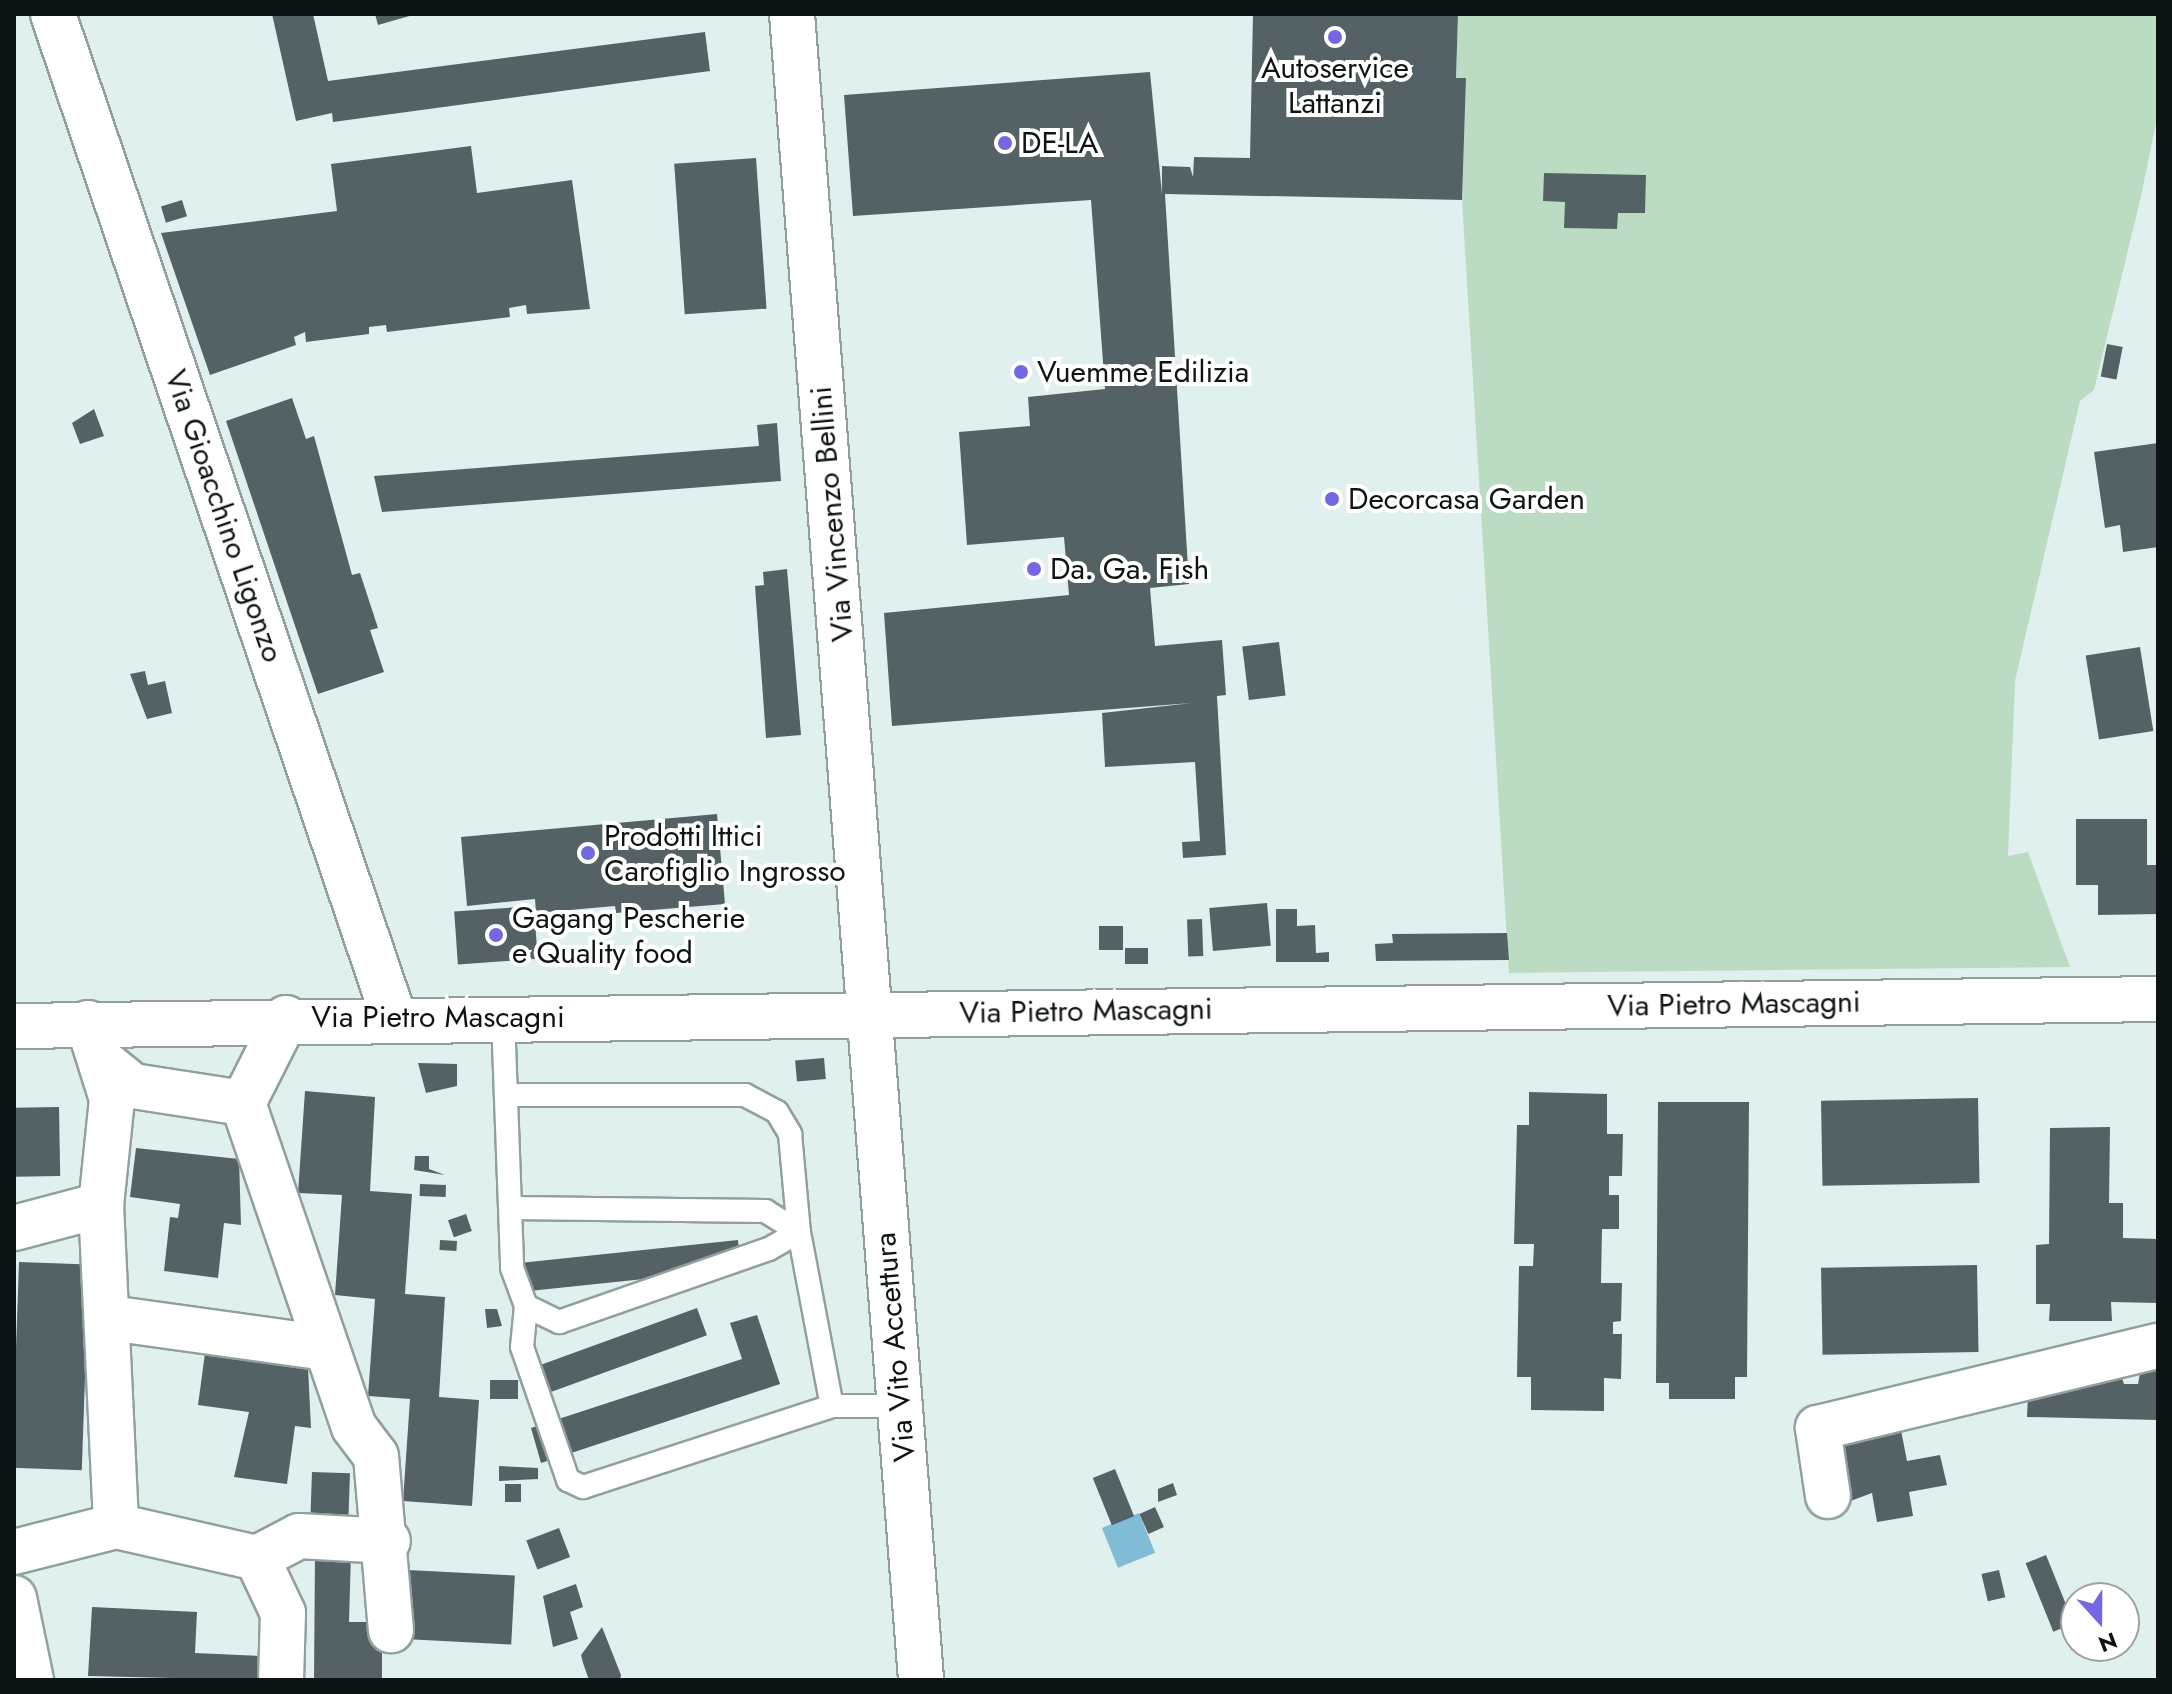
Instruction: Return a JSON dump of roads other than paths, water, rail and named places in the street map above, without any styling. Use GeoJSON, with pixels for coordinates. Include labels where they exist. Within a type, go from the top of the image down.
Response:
{"type":"FeatureCollection","features":[{"type":"Feature","properties":{"kind":"street","name":"Via Gioacchino Ligonzo"},"geometry":{"type":"LineString","coordinates":[[53,14],[394,1018]]}},
{"type":"Feature","properties":{"kind":"street","name":"Via Vincenzo Bellini"},"geometry":{"type":"LineString","coordinates":[[792,14],[869,1014]]}},
{"type":"Feature","properties":{"kind":"street","name":"Via Pietro Mascagni"},"geometry":{"type":"LineString","coordinates":[[14,1026],[286,1018],[2158,999]]}},
{"type":"Feature","properties":{"kind":"street","name":"Via Vito Accettura"},"geometry":{"type":"LineString","coordinates":[[869,1014],[921,1680]]}},
{"type":"Feature","properties":{"kind":"street"},"geometry":{"type":"LineString","coordinates":[[286,1018],[243,1103],[354,1427],[376,1456],[388,1541],[391,1630]]}},
{"type":"Feature","properties":{"kind":"street"},"geometry":{"type":"LineString","coordinates":[[88,1023],[107,1065],[112,1099],[101,1205],[110,1318],[116,1526]]}},
{"type":"Feature","properties":{"kind":"street"},"geometry":{"type":"LineString","coordinates":[[107,1065],[133,1086],[243,1103]]}},
{"type":"Feature","properties":{"kind":"street"},"geometry":{"type":"LineString","coordinates":[[14,1228],[101,1205]]}},
{"type":"Feature","properties":{"kind":"street"},"geometry":{"type":"LineString","coordinates":[[110,1318],[326,1348]]}},
{"type":"Feature","properties":{"kind":"street"},"geometry":{"type":"LineString","coordinates":[[1828,1496],[1818,1428],[2158,1346]]}},
{"type":"Feature","properties":{"kind":"street"},"geometry":{"type":"LineString","coordinates":[[14,1552],[116,1526],[257,1558],[299,1536],[388,1541]]}},
{"type":"Feature","properties":{"kind":"street"},"geometry":{"type":"LineString","coordinates":[[257,1558],[283,1613],[281,1680]]}},
{"type":"Feature","properties":{"kind":"street"},"geometry":{"type":"LineString","coordinates":[[14,1598],[31,1680]]}},
{"type":"Feature","properties":{"kind":"lane"},"geometry":{"type":"LineString","coordinates":[[503,1017],[512,1268],[526,1306],[522,1347],[568,1480],[583,1487],[832,1406],[901,1406]]}},
{"type":"Feature","properties":{"kind":"lane"},"geometry":{"type":"LineString","coordinates":[[506,1095],[745,1095],[777,1112],[790,1134],[799,1232],[832,1406]]}},
{"type":"Feature","properties":{"kind":"lane"},"geometry":{"type":"LineString","coordinates":[[511,1208],[766,1211],[799,1232]]}},
{"type":"Feature","properties":{"kind":"lane"},"geometry":{"type":"LineString","coordinates":[[526,1306],[559,1322],[769,1249],[799,1232]]}},
{"type":"Feature","properties":{"kind":"water"},"geometry":{"type":"Polygon","coordinates":[[[1139,1513],[1155,1553],[1118,1568],[1102,1528],[1139,1513]]]}},
{"type":"Feature","properties":{"kind":"place","name":"Autoservice Lattanzi"},"geometry":{"type":"Point","coordinates":[1335,37]}},
{"type":"Feature","properties":{"kind":"place","name":"DE-LA"},"geometry":{"type":"Point","coordinates":[1005,143]}},
{"type":"Feature","properties":{"kind":"place","name":"Vuemme Edilizia"},"geometry":{"type":"Point","coordinates":[1021,372]}},
{"type":"Feature","properties":{"kind":"place","name":"Decorcasa Garden"},"geometry":{"type":"Point","coordinates":[1332,499]}},
{"type":"Feature","properties":{"kind":"place","name":"Da. Ga. Fish"},"geometry":{"type":"Point","coordinates":[1034,569]}},
{"type":"Feature","properties":{"kind":"place","name":"Prodotti Ittici Carofiglio Ingrosso"},"geometry":{"type":"Point","coordinates":[588,853]}},
{"type":"Feature","properties":{"kind":"place","name":"Gagang Pescherie e Quality food"},"geometry":{"type":"Point","coordinates":[496,935]}}]}
